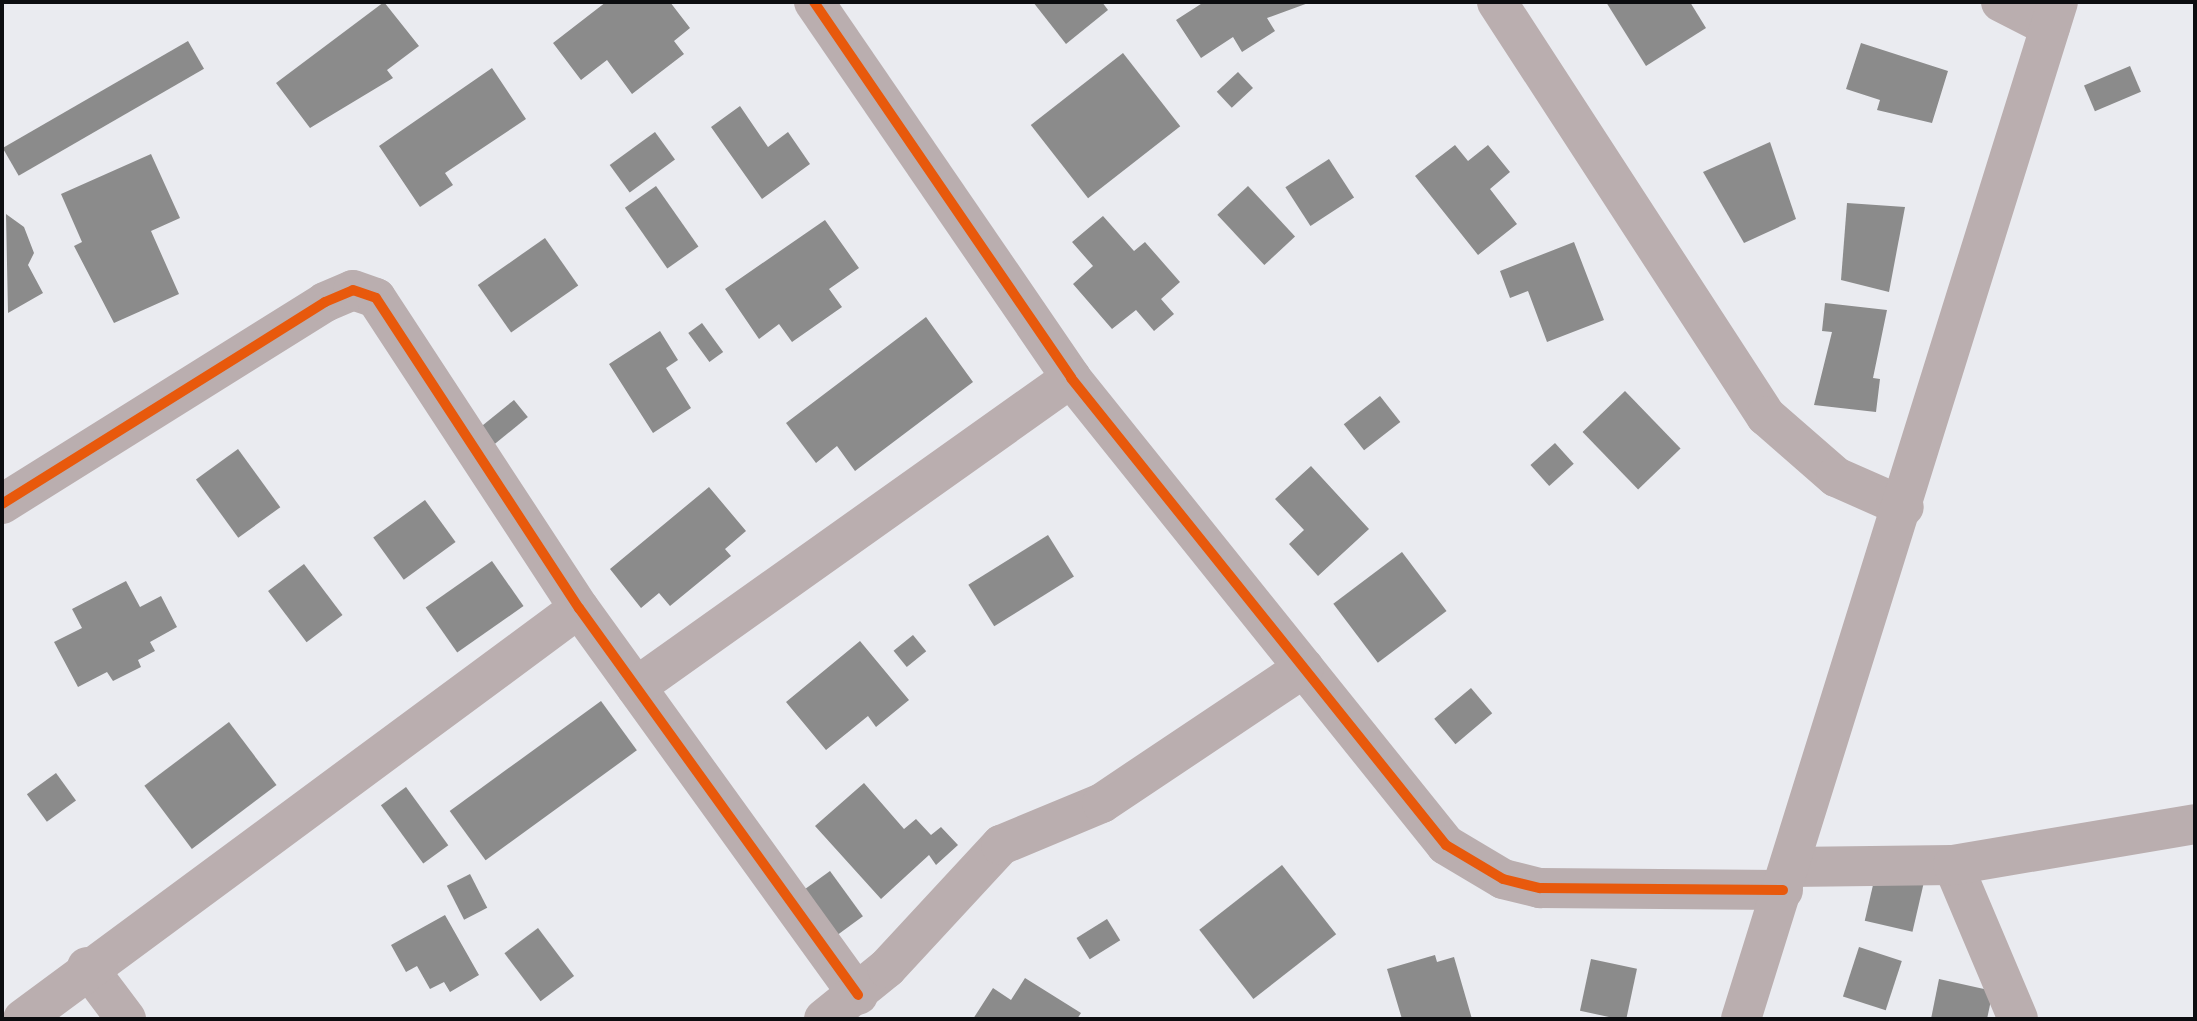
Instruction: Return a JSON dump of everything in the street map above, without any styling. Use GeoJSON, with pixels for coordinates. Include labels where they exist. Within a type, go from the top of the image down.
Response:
{"type":"FeatureCollection","features":[{"type":"Feature","properties":{"kind":"street"},"geometry":{"type":"LineString","coordinates":[[814,2],[1071,378],[1304,668],[1421,820],[1472,865],[1503,879],[1621,893],[1953,865],[2195,824]]}},
{"type":"Feature","properties":{"kind":"street"},"geometry":{"type":"LineString","coordinates":[[1497,2],[1766,416],[1836,477],[1904,507]]}},
{"type":"Feature","properties":{"kind":"street"},"geometry":{"type":"LineString","coordinates":[[1741,1019],[1904,507],[2054,15],[2001,2]]}},
{"type":"Feature","properties":{"kind":"street"},"geometry":{"type":"LineString","coordinates":[[2,504],[353,290],[376,298],[579,608],[858,995]]}},
{"type":"Feature","properties":{"kind":"street"},"geometry":{"type":"LineString","coordinates":[[636,687],[1071,378]]}},
{"type":"Feature","properties":{"kind":"street"},"geometry":{"type":"LineString","coordinates":[[23,1019],[87,967],[579,608]]}},
{"type":"Feature","properties":{"kind":"street"},"geometry":{"type":"LineString","coordinates":[[824,1019],[858,995],[1001,845],[1102,803],[1304,668]]}},
{"type":"Feature","properties":{"kind":"street"},"geometry":{"type":"LineString","coordinates":[[1953,865],[2018,1019]]}},
{"type":"Feature","properties":{"kind":"street"},"geometry":{"type":"LineString","coordinates":[[87,967],[126,1019]]}},
{"type":"Feature","properties":{"kind":"building"},"geometry":{"type":"Polygon","coordinates":[[[384,2],[419,46],[387,70],[393,78],[310,128],[276,83],[384,2]]]}},
{"type":"Feature","properties":{"kind":"building"},"geometry":{"type":"Polygon","coordinates":[[[606,2],[670,2],[690,28],[674,41],[684,54],[632,94],[607,60],[581,80],[553,43],[606,2]]]}},
{"type":"Feature","properties":{"kind":"building"},"geometry":{"type":"Polygon","coordinates":[[[1033,2],[1102,2],[1108,10],[1066,44],[1033,2]]]}},
{"type":"Feature","properties":{"kind":"building"},"geometry":{"type":"Polygon","coordinates":[[[1204,2],[1311,2],[1267,18],[1275,31],[1242,52],[1233,37],[1201,58],[1176,20],[1204,2]]]}},
{"type":"Feature","properties":{"kind":"building"},"geometry":{"type":"Polygon","coordinates":[[[1606,2],[1690,2],[1706,28],[1646,66],[1606,2]]]}},
{"type":"Feature","properties":{"kind":"building"},"geometry":{"type":"Polygon","coordinates":[[[188,41],[204,69],[19,176],[3,148],[188,41]]]}},
{"type":"Feature","properties":{"kind":"building"},"geometry":{"type":"Polygon","coordinates":[[[1861,43],[1948,71],[1932,123],[1877,110],[1880,100],[1846,89],[1861,43]]]}},
{"type":"Feature","properties":{"kind":"building"},"geometry":{"type":"Polygon","coordinates":[[[1123,53],[1180,126],[1088,198],[1031,125],[1123,53]]]}},
{"type":"Feature","properties":{"kind":"building"},"geometry":{"type":"Polygon","coordinates":[[[2130,66],[2141,92],[2095,111],[2084,86],[2130,66]]]}},
{"type":"Feature","properties":{"kind":"building"},"geometry":{"type":"Polygon","coordinates":[[[492,68],[526,119],[445,173],[453,185],[420,207],[379,146],[492,68]]]}},
{"type":"Feature","properties":{"kind":"building"},"geometry":{"type":"Polygon","coordinates":[[[1238,72],[1253,88],[1232,108],[1217,92],[1238,72]]]}},
{"type":"Feature","properties":{"kind":"building"},"geometry":{"type":"Polygon","coordinates":[[[740,106],[768,147],[788,132],[810,164],[762,199],[711,127],[740,106]]]}},
{"type":"Feature","properties":{"kind":"building"},"geometry":{"type":"Polygon","coordinates":[[[655,132],[675,160],[630,192],[610,165],[655,132]]]}},
{"type":"Feature","properties":{"kind":"building"},"geometry":{"type":"Polygon","coordinates":[[[1770,142],[1796,219],[1744,243],[1703,172],[1770,142]]]}},
{"type":"Feature","properties":{"kind":"building"},"geometry":{"type":"Polygon","coordinates":[[[1455,145],[1468,161],[1488,145],[1510,172],[1490,189],[1517,224],[1478,255],[1415,176],[1455,145]]]}},
{"type":"Feature","properties":{"kind":"building"},"geometry":{"type":"Polygon","coordinates":[[[151,154],[180,218],[151,231],[179,294],[114,323],[74,246],[82,242],[61,194],[151,154]]]}},
{"type":"Feature","properties":{"kind":"building"},"geometry":{"type":"Polygon","coordinates":[[[1329,159],[1354,198],[1310,226],[1285,187],[1329,159]]]}},
{"type":"Feature","properties":{"kind":"building"},"geometry":{"type":"Polygon","coordinates":[[[656,186],[698,247],[667,268],[625,208],[656,186]]]}},
{"type":"Feature","properties":{"kind":"building"},"geometry":{"type":"Polygon","coordinates":[[[1248,186],[1295,236],[1264,265],[1217,215],[1248,186]]]}},
{"type":"Feature","properties":{"kind":"building"},"geometry":{"type":"Polygon","coordinates":[[[1847,203],[1905,207],[1889,292],[1841,280],[1847,203]]]}},
{"type":"Feature","properties":{"kind":"building"},"geometry":{"type":"Polygon","coordinates":[[[6,214],[24,227],[34,253],[28,265],[43,293],[8,313],[6,214]]]}},
{"type":"Feature","properties":{"kind":"building"},"geometry":{"type":"Polygon","coordinates":[[[1103,216],[1134,251],[1145,242],[1180,282],[1161,299],[1174,314],[1154,331],[1136,310],[1112,329],[1073,284],[1093,266],[1072,242],[1103,216]]]}},
{"type":"Feature","properties":{"kind":"building"},"geometry":{"type":"Polygon","coordinates":[[[825,220],[859,268],[829,289],[842,307],[792,342],[779,324],[759,339],[725,289],[825,220]]]}},
{"type":"Feature","properties":{"kind":"building"},"geometry":{"type":"Polygon","coordinates":[[[545,238],[578,286],[511,333],[478,285],[545,238]]]}},
{"type":"Feature","properties":{"kind":"building"},"geometry":{"type":"Polygon","coordinates":[[[1574,242],[1604,320],[1547,342],[1528,291],[1510,298],[1500,271],[1574,242]]]}},
{"type":"Feature","properties":{"kind":"building"},"geometry":{"type":"Polygon","coordinates":[[[1825,303],[1887,310],[1873,378],[1880,379],[1876,412],[1814,405],[1832,332],[1822,331],[1825,303]]]}},
{"type":"Feature","properties":{"kind":"building"},"geometry":{"type":"Polygon","coordinates":[[[926,317],[973,382],[855,471],[837,446],[816,463],[786,423],[926,317]]]}},
{"type":"Feature","properties":{"kind":"building"},"geometry":{"type":"Polygon","coordinates":[[[702,323],[723,352],[709,362],[688,333],[702,323]]]}},
{"type":"Feature","properties":{"kind":"building"},"geometry":{"type":"Polygon","coordinates":[[[660,331],[678,360],[666,368],[691,408],[653,433],[609,364],[660,331]]]}},
{"type":"Feature","properties":{"kind":"building"},"geometry":{"type":"Polygon","coordinates":[[[1625,391],[1681,449],[1638,490],[1583,432],[1625,391]]]}},
{"type":"Feature","properties":{"kind":"building"},"geometry":{"type":"Polygon","coordinates":[[[1380,396],[1400,422],[1364,450],[1344,424],[1380,396]]]}},
{"type":"Feature","properties":{"kind":"building"},"geometry":{"type":"Polygon","coordinates":[[[514,400],[528,417],[494,444],[481,427],[514,400]]]}},
{"type":"Feature","properties":{"kind":"building"},"geometry":{"type":"Polygon","coordinates":[[[1555,443],[1574,464],[1549,486],[1530,465],[1555,443]]]}},
{"type":"Feature","properties":{"kind":"building"},"geometry":{"type":"Polygon","coordinates":[[[238,449],[280,507],[238,538],[196,480],[238,449]]]}},
{"type":"Feature","properties":{"kind":"building"},"geometry":{"type":"Polygon","coordinates":[[[1311,466],[1369,529],[1318,576],[1289,544],[1304,530],[1275,499],[1311,466]]]}},
{"type":"Feature","properties":{"kind":"building"},"geometry":{"type":"Polygon","coordinates":[[[709,487],[746,531],[725,549],[731,556],[670,606],[659,593],[641,608],[610,569],[709,487]]]}},
{"type":"Feature","properties":{"kind":"building"},"geometry":{"type":"Polygon","coordinates":[[[425,500],[456,542],[404,580],[373,538],[425,500]]]}},
{"type":"Feature","properties":{"kind":"building"},"geometry":{"type":"Polygon","coordinates":[[[1048,535],[1074,577],[994,626],[968,585],[1048,535]]]}},
{"type":"Feature","properties":{"kind":"building"},"geometry":{"type":"Polygon","coordinates":[[[1402,552],[1447,611],[1378,663],[1333,604],[1402,552]]]}},
{"type":"Feature","properties":{"kind":"building"},"geometry":{"type":"Polygon","coordinates":[[[492,561],[524,606],[457,653],[426,607],[492,561]]]}},
{"type":"Feature","properties":{"kind":"building"},"geometry":{"type":"Polygon","coordinates":[[[304,564],[343,615],[307,642],[268,591],[304,564]]]}},
{"type":"Feature","properties":{"kind":"building"},"geometry":{"type":"Polygon","coordinates":[[[126,581],[140,607],[161,596],[177,627],[150,642],[155,651],[138,660],[141,667],[113,681],[107,672],[78,687],[54,642],[82,628],[72,609],[126,581]]]}},
{"type":"Feature","properties":{"kind":"building"},"geometry":{"type":"Polygon","coordinates":[[[913,635],[926,651],[907,667],[894,651],[913,635]]]}},
{"type":"Feature","properties":{"kind":"building"},"geometry":{"type":"Polygon","coordinates":[[[860,641],[909,700],[876,727],[868,716],[826,750],[786,702],[860,641]]]}},
{"type":"Feature","properties":{"kind":"building"},"geometry":{"type":"Polygon","coordinates":[[[1471,688],[1492,713],[1455,744],[1434,719],[1471,688]]]}},
{"type":"Feature","properties":{"kind":"building"},"geometry":{"type":"Polygon","coordinates":[[[601,701],[637,750],[486,860],[450,811],[601,701]]]}},
{"type":"Feature","properties":{"kind":"building"},"geometry":{"type":"Polygon","coordinates":[[[229,722],[277,785],[192,849],[144,786],[229,722]]]}},
{"type":"Feature","properties":{"kind":"building"},"geometry":{"type":"Polygon","coordinates":[[[56,773],[76,801],[47,822],[27,794],[56,773]]]}},
{"type":"Feature","properties":{"kind":"building"},"geometry":{"type":"Polygon","coordinates":[[[864,783],[904,829],[916,819],[931,835],[941,827],[958,845],[936,865],[929,855],[881,899],[815,826],[864,783]]]}},
{"type":"Feature","properties":{"kind":"building"},"geometry":{"type":"Polygon","coordinates":[[[406,787],[448,845],[423,863],[381,805],[406,787]]]}},
{"type":"Feature","properties":{"kind":"building"},"geometry":{"type":"Polygon","coordinates":[[[1282,865],[1336,934],[1253,999],[1199,930],[1282,865]]]}},
{"type":"Feature","properties":{"kind":"building"},"geometry":{"type":"Polygon","coordinates":[[[830,871],[863,916],[835,937],[802,892],[830,871]]]}},
{"type":"Feature","properties":{"kind":"building"},"geometry":{"type":"Polygon","coordinates":[[[1876,872],[1924,883],[1912,932],[1865,921],[1876,872]]]}},
{"type":"Feature","properties":{"kind":"building"},"geometry":{"type":"Polygon","coordinates":[[[470,874],[487,908],[464,920],[447,886],[470,874]]]}},
{"type":"Feature","properties":{"kind":"building"},"geometry":{"type":"Polygon","coordinates":[[[445,915],[479,975],[450,992],[444,982],[430,989],[417,966],[406,972],[391,945],[445,915]]]}},
{"type":"Feature","properties":{"kind":"building"},"geometry":{"type":"Polygon","coordinates":[[[1107,919],[1120,940],[1090,959],[1076,938],[1107,919]]]}},
{"type":"Feature","properties":{"kind":"building"},"geometry":{"type":"Polygon","coordinates":[[[538,928],[574,976],[541,1001],[504,953],[538,928]]]}},
{"type":"Feature","properties":{"kind":"building"},"geometry":{"type":"Polygon","coordinates":[[[1859,947],[1902,961],[1886,1010],[1843,996],[1859,947]]]}},
{"type":"Feature","properties":{"kind":"building"},"geometry":{"type":"Polygon","coordinates":[[[1435,955],[1437,962],[1454,957],[1472,1019],[1402,1019],[1387,969],[1435,955]]]}},
{"type":"Feature","properties":{"kind":"building"},"geometry":{"type":"Polygon","coordinates":[[[1591,959],[1637,969],[1626,1019],[1580,1011],[1591,959]]]}},
{"type":"Feature","properties":{"kind":"building"},"geometry":{"type":"Polygon","coordinates":[[[1025,978],[1081,1013],[1077,1019],[973,1019],[993,988],[1011,1000],[1025,978]]]}},
{"type":"Feature","properties":{"kind":"building"},"geometry":{"type":"Polygon","coordinates":[[[1939,979],[1993,991],[1987,1019],[1931,1019],[1939,979]]]}},
{"type":"Feature","properties":{"kind":"cycle path"},"geometry":{"type":"LineString","coordinates":[[814,2],[1071,378],[1446,845],[1503,879],[1540,888],[1783,890]]}},
{"type":"Feature","properties":{"kind":"cycle path"},"geometry":{"type":"LineString","coordinates":[[2,504],[325,302],[353,290],[376,298],[579,608],[858,995]]}}]}
